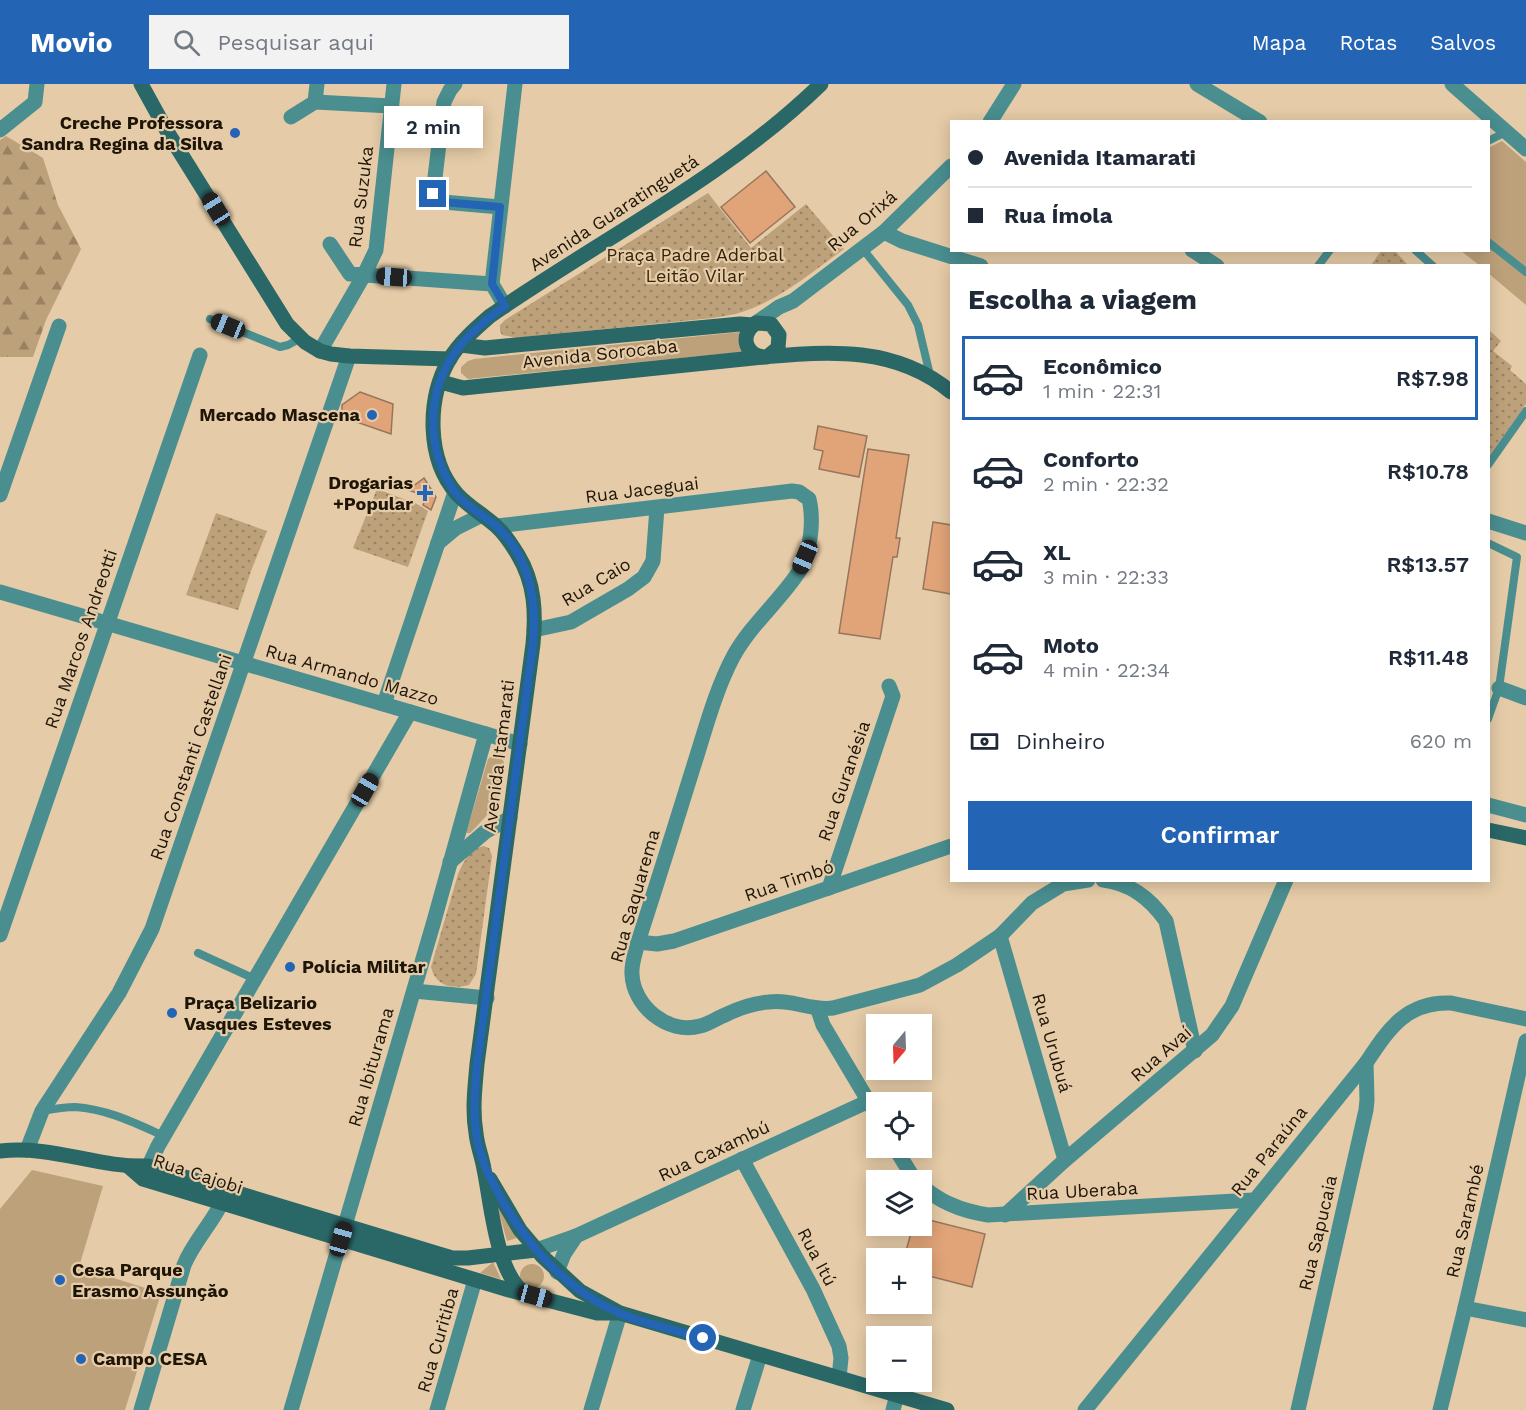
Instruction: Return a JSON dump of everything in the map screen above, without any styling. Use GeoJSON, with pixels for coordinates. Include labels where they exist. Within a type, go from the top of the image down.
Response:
{"type":"FeatureCollection","features":[{"type":"Feature","properties":{"kind":"main road"},"geometry":{"type":"LineString","coordinates":[[141,84],[168,133],[299,339],[320,351],[349,356],[450,359]]}},
{"type":"Feature","properties":{"kind":"main road","name":"Avenida Guaratinguetá"},"geometry":{"type":"LineString","coordinates":[[441,382],[450,359],[482,323],[712,174],[793,111],[821,84]]}},
{"type":"Feature","properties":{"kind":"main road"},"geometry":{"type":"LineString","coordinates":[[754,324],[771,324],[779,333],[778,348],[765,357],[754,355],[746,344],[746,335],[754,324]]}},
{"type":"Feature","properties":{"kind":"main road","name":"Avenida Sorocaba"},"geometry":{"type":"LineString","coordinates":[[461,345],[485,348],[754,324]]}},
{"type":"Feature","properties":{"kind":"main road","name":"Avenida Sorocaba"},"geometry":{"type":"LineString","coordinates":[[779,333],[791,345],[815,354]]}},
{"type":"Feature","properties":{"kind":"main road","name":"Avenida Sorocaba"},"geometry":{"type":"LineString","coordinates":[[441,382],[463,388],[765,357],[855,353],[877,356],[913,367],[930,375],[950,391]]}},
{"type":"Feature","properties":{"kind":"main road","name":"Avenida Itamarati"},"geometry":{"type":"LineString","coordinates":[[441,382],[433,426],[434,444],[445,475],[455,492],[497,526],[519,557],[532,591],[534,630],[477,1064],[474,1112],[476,1134],[496,1235],[501,1255],[510,1272]]}},
{"type":"Feature","properties":{"kind":"main road"},"geometry":{"type":"LineString","coordinates":[[1490,830],[1526,838]]}},
{"type":"Feature","properties":{"kind":"main road"},"geometry":{"type":"LineString","coordinates":[[0,1151],[27,1150]]}},
{"type":"Feature","properties":{"kind":"main road","name":"Rua Cajobi"},"geometry":{"type":"LineString","coordinates":[[27,1150],[66,1154],[128,1166],[344,1232],[476,1280],[530,1295]]}},
{"type":"Feature","properties":{"kind":"main road","name":"Avenida Itamarati"},"geometry":{"type":"LineString","coordinates":[[484,1168],[520,1230],[536,1250]]}},
{"type":"Feature","properties":{"kind":"main road","name":"Rua Cajobi"},"geometry":{"type":"LineString","coordinates":[[344,1232],[452,1258],[536,1250]]}},
{"type":"Feature","properties":{"kind":"main road"},"geometry":{"type":"LineString","coordinates":[[620,1313],[597,1313],[530,1295],[517,1287],[510,1272],[518,1260],[536,1250],[580,1292],[620,1313],[839,1378],[895,1403],[947,1410]]}},
{"type":"Feature","properties":{"kind":"main road"},"geometry":{"type":"LineString","coordinates":[[476,1280],[479,1264],[485,1256]]}},
{"type":"Feature","properties":{"kind":"main road"},"geometry":{"type":"LineString","coordinates":[[530,1295],[551,1288],[557,1272]]}},
{"type":"Feature","properties":{"kind":"street"},"geometry":{"type":"LineString","coordinates":[[0,130],[35,102],[37,84]]}},
{"type":"Feature","properties":{"kind":"street"},"geometry":{"type":"LineString","coordinates":[[315,102],[317,84]]}},
{"type":"Feature","properties":{"kind":"street","name":"Rua Suzuka"},"geometry":{"type":"LineString","coordinates":[[320,351],[376,250],[394,84]]}},
{"type":"Feature","properties":{"kind":"street"},"geometry":{"type":"LineString","coordinates":[[455,84],[444,102],[433,194],[443,202],[500,207]]}},
{"type":"Feature","properties":{"kind":"street"},"geometry":{"type":"LineString","coordinates":[[505,306],[492,284],[515,84]]}},
{"type":"Feature","properties":{"kind":"street"},"geometry":{"type":"LineString","coordinates":[[991,120],[1014,84]]}},
{"type":"Feature","properties":{"kind":"street"},"geometry":{"type":"LineString","coordinates":[[1197,84],[1257,120]]}},
{"type":"Feature","properties":{"kind":"street"},"geometry":{"type":"LineString","coordinates":[[1452,84],[1526,149]]}},
{"type":"Feature","properties":{"kind":"street"},"geometry":{"type":"LineString","coordinates":[[291,117],[315,102],[391,106]]}},
{"type":"Feature","properties":{"kind":"street","name":"Rua Orixá"},"geometry":{"type":"LineString","coordinates":[[754,324],[779,307],[793,301],[884,232],[950,167]]}},
{"type":"Feature","properties":{"kind":"street"},"geometry":{"type":"LineString","coordinates":[[884,232],[902,241],[975,264]]}},
{"type":"Feature","properties":{"kind":"street"},"geometry":{"type":"LineString","coordinates":[[330,244],[350,274],[492,284]]}},
{"type":"Feature","properties":{"kind":"street"},"geometry":{"type":"LineString","coordinates":[[1195,252],[1214,264]]}},
{"type":"Feature","properties":{"kind":"street","name":"Rua Orixá"},"geometry":{"type":"LineString","coordinates":[[779,333],[784,315],[793,301]]}},
{"type":"Feature","properties":{"kind":"street"},"geometry":{"type":"LineString","coordinates":[[0,495],[59,326]]}},
{"type":"Feature","properties":{"kind":"street","name":"Rua Marcos Andreotti"},"geometry":{"type":"LineString","coordinates":[[0,935],[200,355]]}},
{"type":"Feature","properties":{"kind":"street","name":"Rua Constanti Castellani"},"geometry":{"type":"LineString","coordinates":[[27,1150],[42,1111],[119,993],[152,929],[349,356]]}},
{"type":"Feature","properties":{"kind":"street","name":"Rua Jaceguai"},"geometry":{"type":"LineString","coordinates":[[497,526],[792,491]]}},
{"type":"Feature","properties":{"kind":"street","name":"Rua Saquarema"},"geometry":{"type":"LineString","coordinates":[[792,491],[805,494],[812,509],[805,557],[800,570],[760,618],[734,655],[726,673],[703,737],[638,942],[632,976],[639,999],[650,1012],[665,1022],[679,1027],[702,1026],[748,1005],[771,1001],[794,1002],[818,1010],[920,985],[1000,936],[1032,903],[1063,884],[1076,882]]}},
{"type":"Feature","properties":{"kind":"street"},"geometry":{"type":"LineString","coordinates":[[384,704],[455,492]]}},
{"type":"Feature","properties":{"kind":"street","name":"Rua Caio"},"geometry":{"type":"LineString","coordinates":[[534,630],[571,621],[628,590],[644,577],[653,561],[657,507]]}},
{"type":"Feature","properties":{"kind":"street"},"geometry":{"type":"LineString","coordinates":[[438,543],[456,528],[482,515]]}},
{"type":"Feature","properties":{"kind":"street"},"geometry":{"type":"LineString","coordinates":[[1490,522],[1526,533]]}},
{"type":"Feature","properties":{"kind":"street","name":"Rua Armando Mazzo"},"geometry":{"type":"LineString","coordinates":[[0,592],[520,744]]}},
{"type":"Feature","properties":{"kind":"street","name":"Rua Guranésia"},"geometry":{"type":"LineString","coordinates":[[829,888],[893,696],[890,686]]}},
{"type":"Feature","properties":{"kind":"street"},"geometry":{"type":"LineString","coordinates":[[1499,688],[1526,698]]}},
{"type":"Feature","properties":{"kind":"street"},"geometry":{"type":"LineString","coordinates":[[146,1172],[164,1136],[410,712]]}},
{"type":"Feature","properties":{"kind":"street","name":"Rua Ibiturama"},"geometry":{"type":"LineString","coordinates":[[291,1410],[414,991],[486,734]]}},
{"type":"Feature","properties":{"kind":"street"},"geometry":{"type":"LineString","coordinates":[[1490,805],[1526,814]]}},
{"type":"Feature","properties":{"kind":"street"},"geometry":{"type":"LineString","coordinates":[[450,862],[485,832],[510,818]]}},
{"type":"Feature","properties":{"kind":"street","name":"Rua Timbó"},"geometry":{"type":"LineString","coordinates":[[638,942],[657,944],[674,941],[950,846]]}},
{"type":"Feature","properties":{"kind":"street"},"geometry":{"type":"LineString","coordinates":[[1119,882],[1138,892],[1156,906],[1166,921],[1195,1051]]}},
{"type":"Feature","properties":{"kind":"street","name":"Rua Avaí"},"geometry":{"type":"LineString","coordinates":[[1005,1215],[1065,1160],[1212,1035],[1232,1006],[1285,882]]}},
{"type":"Feature","properties":{"kind":"street","name":"Rua Urubuá"},"geometry":{"type":"LineString","coordinates":[[1000,936],[1065,1160]]}},
{"type":"Feature","properties":{"kind":"street"},"geometry":{"type":"LineString","coordinates":[[414,991],[487,998]]}},
{"type":"Feature","properties":{"kind":"street","name":"Rua Paraúna"},"geometry":{"type":"LineString","coordinates":[[1085,1410],[1253,1200],[1366,1064],[1393,1027],[1409,1012],[1428,1004],[1450,1003],[1526,1019]]}},
{"type":"Feature","properties":{"kind":"street"},"geometry":{"type":"LineString","coordinates":[[818,1010],[823,1024],[866,1098]]}},
{"type":"Feature","properties":{"kind":"street","name":"Rua Sarambé"},"geometry":{"type":"LineString","coordinates":[[1440,1410],[1526,1041]]}},
{"type":"Feature","properties":{"kind":"street","name":"Rua Sapucaia"},"geometry":{"type":"LineString","coordinates":[[1298,1410],[1366,1110],[1366,1064]]}},
{"type":"Feature","properties":{"kind":"street","name":"Rua Caxambú"},"geometry":{"type":"LineString","coordinates":[[536,1250],[576,1236],[742,1159],[866,1110]]}},
{"type":"Feature","properties":{"kind":"street","name":"Rua Itú"},"geometry":{"type":"LineString","coordinates":[[742,1159],[813,1289],[839,1346],[841,1358],[839,1378]]}},
{"type":"Feature","properties":{"kind":"street","name":"Rua Uberaba"},"geometry":{"type":"LineString","coordinates":[[932,1194],[940,1200],[970,1212],[988,1215],[1253,1200]]}},
{"type":"Feature","properties":{"kind":"street"},"geometry":{"type":"LineString","coordinates":[[141,1410],[184,1265],[225,1196]]}},
{"type":"Feature","properties":{"kind":"street"},"geometry":{"type":"LineString","coordinates":[[557,1272],[564,1254],[576,1236]]}},
{"type":"Feature","properties":{"kind":"street","name":"Rua Curitiba"},"geometry":{"type":"LineString","coordinates":[[437,1410],[476,1280]]}},
{"type":"Feature","properties":{"kind":"street"},"geometry":{"type":"LineString","coordinates":[[1465,1308],[1526,1320]]}},
{"type":"Feature","properties":{"kind":"street"},"geometry":{"type":"LineString","coordinates":[[591,1410],[620,1313]]}},
{"type":"Feature","properties":{"kind":"street"},"geometry":{"type":"LineString","coordinates":[[743,1410],[760,1355]]}},
{"type":"Feature","properties":{"kind":"lane"},"geometry":{"type":"LineString","coordinates":[[1490,140],[1506,132]]}},
{"type":"Feature","properties":{"kind":"lane"},"geometry":{"type":"LineString","coordinates":[[1490,244],[1526,273]]}},
{"type":"Feature","properties":{"kind":"lane"},"geometry":{"type":"LineString","coordinates":[[862,248],[908,305],[918,325],[930,375]]}},
{"type":"Feature","properties":{"kind":"lane"},"geometry":{"type":"LineString","coordinates":[[1417,252],[1431,264]]}},
{"type":"Feature","properties":{"kind":"lane"},"geometry":{"type":"LineString","coordinates":[[210,319],[280,347],[299,339]]}},
{"type":"Feature","properties":{"kind":"lane"},"geometry":{"type":"LineString","coordinates":[[1490,462],[1526,411]]}},
{"type":"Feature","properties":{"kind":"lane"},"geometry":{"type":"LineString","coordinates":[[1490,544],[1517,557],[1499,688],[1490,713]]}},
{"type":"Feature","properties":{"kind":"lane"},"geometry":{"type":"LineString","coordinates":[[198,952],[255,979]]}},
{"type":"Feature","properties":{"kind":"lane"},"geometry":{"type":"LineString","coordinates":[[42,1111],[73,1107],[97,1110],[125,1118],[164,1136]]}},
{"type":"Feature","properties":{"kind":"green space"},"geometry":{"type":"Polygon","coordinates":[[[6,136],[43,158],[58,205],[81,249],[46,320],[33,357],[0,357],[0,140],[6,136]]]}},
{"type":"Feature","properties":{"kind":"green space"},"geometry":{"type":"Polygon","coordinates":[[[1502,141],[1526,162],[1526,305],[1490,275],[1490,264],[1478,264],[1462,252],[1490,252],[1490,147],[1502,141]]]}},
{"type":"Feature","properties":{"kind":"green space","name":"Praça Padre Aderbal Leitão Vilar"},"geometry":{"type":"Polygon","coordinates":[[[708,193],[751,248],[806,204],[844,249],[784,292],[759,306],[737,314],[517,338],[502,335],[500,325],[505,320],[708,193]]]}},
{"type":"Feature","properties":{"kind":"green space"},"geometry":{"type":"Polygon","coordinates":[[[1380,252],[1396,252],[1407,264],[1372,264],[1380,252]]]}},
{"type":"Feature","properties":{"kind":"green space"},"geometry":{"type":"Polygon","coordinates":[[[1490,331],[1501,341],[1493,351],[1512,366],[1510,370],[1526,384],[1526,404],[1490,455],[1490,331]]]}},
{"type":"Feature","properties":{"kind":"green space"},"geometry":{"type":"Polygon","coordinates":[[[740,332],[742,352],[468,379],[461,373],[461,367],[474,359],[740,332]]]}},
{"type":"Feature","properties":{"kind":"green space"},"geometry":{"type":"Polygon","coordinates":[[[377,489],[417,504],[428,511],[408,567],[353,548],[377,489]]]}},
{"type":"Feature","properties":{"kind":"green space"},"geometry":{"type":"Polygon","coordinates":[[[216,513],[267,531],[238,610],[186,595],[216,513]]]}},
{"type":"Feature","properties":{"kind":"green space"},"geometry":{"type":"Polygon","coordinates":[[[494,755],[500,756],[504,762],[500,794],[485,817],[470,833],[466,833],[488,759],[494,755]]]}},
{"type":"Feature","properties":{"kind":"green space"},"geometry":{"type":"Polygon","coordinates":[[[484,846],[489,848],[492,856],[476,974],[469,985],[456,987],[445,985],[436,978],[431,967],[458,874],[471,853],[484,846]]]}},
{"type":"Feature","properties":{"kind":"green space","name":"Cesa Parque Erasmo Assunçăo"},"geometry":{"type":"Polygon","coordinates":[[[32,1170],[103,1186],[79,1267],[161,1293],[125,1410],[0,1410],[0,1209],[32,1170]]]}},
{"type":"Feature","properties":{"kind":"green space"},"geometry":{"type":"Polygon","coordinates":[[[497,1205],[517,1238],[507,1241],[497,1205]]]}},
{"type":"Feature","properties":{"kind":"green space"},"geometry":{"type":"Polygon","coordinates":[[[493,1262],[501,1279],[480,1273],[493,1262]]]}},
{"type":"Feature","properties":{"kind":"green space"},"geometry":{"type":"Polygon","coordinates":[[[532,1264],[540,1268],[544,1276],[540,1284],[532,1288],[524,1284],[520,1276],[524,1268],[532,1264]]]}},
{"type":"Feature","properties":{"kind":"building"},"geometry":{"type":"Polygon","coordinates":[[[766,171],[795,207],[750,243],[721,207],[766,171]]]}},
{"type":"Feature","properties":{"kind":"building"},"geometry":{"type":"Polygon","coordinates":[[[360,392],[393,404],[391,434],[342,417],[342,405],[360,392]]]}},
{"type":"Feature","properties":{"kind":"building"},"geometry":{"type":"Polygon","coordinates":[[[818,426],[867,436],[859,477],[819,469],[823,451],[814,449],[818,426]]]}},
{"type":"Feature","properties":{"kind":"building"},"geometry":{"type":"Polygon","coordinates":[[[868,449],[909,455],[896,538],[900,538],[897,557],[893,557],[880,639],[839,633],[868,449]]]}},
{"type":"Feature","properties":{"kind":"building","name":"Drogarias +Popular"},"geometry":{"type":"Polygon","coordinates":[[[424,478],[436,497],[431,510],[423,505],[426,496],[408,490],[424,478]]]}},
{"type":"Feature","properties":{"kind":"building"},"geometry":{"type":"Polygon","coordinates":[[[933,522],[950,525],[950,594],[923,589],[933,522]]]}},
{"type":"Feature","properties":{"kind":"building"},"geometry":{"type":"Polygon","coordinates":[[[932,1221],[985,1234],[972,1287],[932,1277],[932,1248],[907,1248],[910,1236],[932,1236],[932,1221]]]}},
{"type":"Feature","properties":{"kind":"place","name":"Creche Professora Sandra Regina da Silva"},"geometry":{"type":"Point","coordinates":[235,133]}},
{"type":"Feature","properties":{"kind":"place","name":"Mercado Mascena"},"geometry":{"type":"Point","coordinates":[372,415]}},
{"type":"Feature","properties":{"kind":"place","name":"Drogarias +Popular"},"geometry":{"type":"Point","coordinates":[425,493]}},
{"type":"Feature","properties":{"kind":"place","name":"Polícia Militar"},"geometry":{"type":"Point","coordinates":[290,967]}},
{"type":"Feature","properties":{"kind":"place","name":"Praça Belizario Vasques Esteves"},"geometry":{"type":"Point","coordinates":[172,1013]}},
{"type":"Feature","properties":{"kind":"place","name":"Cesa Parque Erasmo Assunçăo"},"geometry":{"type":"Point","coordinates":[60,1280]}},
{"type":"Feature","properties":{"kind":"place","name":"Campo CESA"},"geometry":{"type":"Point","coordinates":[81,1359]}},
{"type":"Feature","properties":{"kind":"route"},"geometry":{"type":"LineString","coordinates":[[433,194],[435,198],[443,202],[500,207],[492,284],[505,306],[472,333],[450,359],[435,406],[434,444],[445,475],[455,492],[497,526],[519,557],[527,573],[535,612],[533,644],[477,1064],[474,1112],[476,1134],[484,1168],[520,1230],[542,1256],[580,1292],[620,1313],[703,1338]]}}]}
